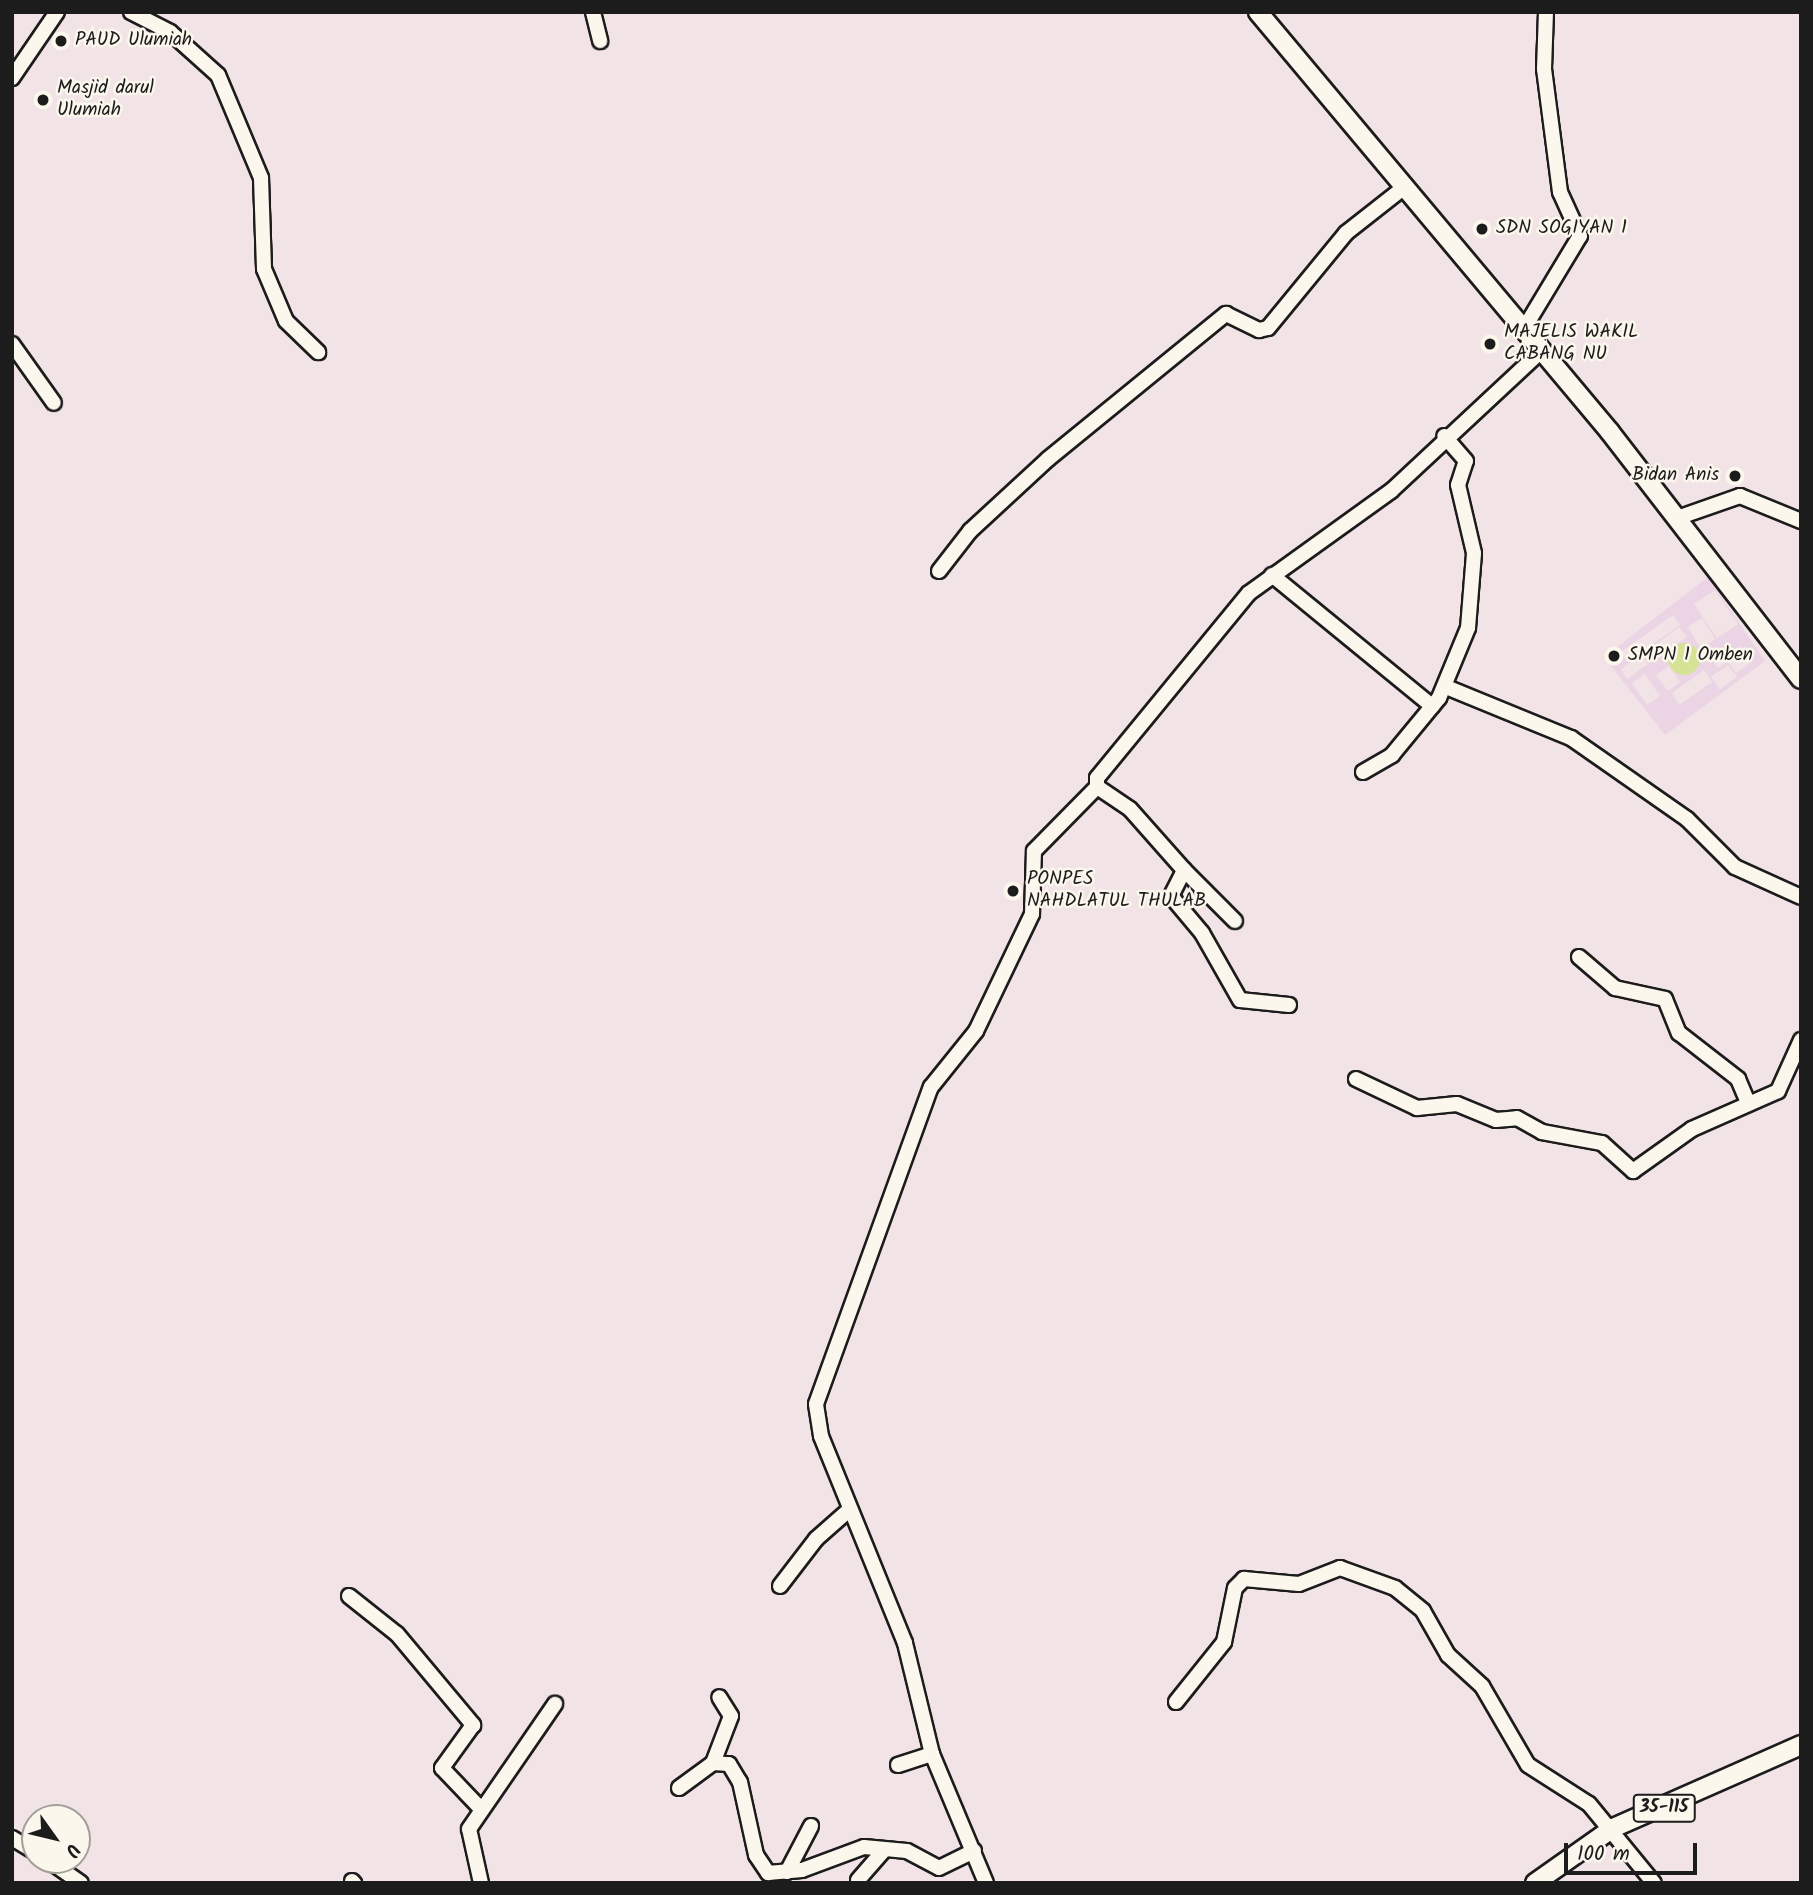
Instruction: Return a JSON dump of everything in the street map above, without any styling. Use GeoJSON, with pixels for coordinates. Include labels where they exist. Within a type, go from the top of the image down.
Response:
{"type":"FeatureCollection","features":[{"type":"Feature","properties":{"kind":"main road"},"geometry":{"type":"LineString","coordinates":[[1258,12],[1525,327],[1801,679]]}},
{"type":"Feature","properties":{"kind":"main road","name":"35-115"},"geometry":{"type":"LineString","coordinates":[[1545,1880],[1614,1828],[1801,1745]]}},
{"type":"Feature","properties":{"kind":"street"},"geometry":{"type":"LineString","coordinates":[[12,78],[57,12]]}},
{"type":"Feature","properties":{"kind":"street"},"geometry":{"type":"LineString","coordinates":[[131,12],[195,51],[218,75],[261,178],[264,269],[286,321],[318,352]]}},
{"type":"Feature","properties":{"kind":"street"},"geometry":{"type":"LineString","coordinates":[[593,12],[600,41]]}},
{"type":"Feature","properties":{"kind":"street"},"geometry":{"type":"LineString","coordinates":[[1525,327],[1580,236],[1560,192],[1544,69],[1546,12]]}},
{"type":"Feature","properties":{"kind":"street"},"geometry":{"type":"LineString","coordinates":[[939,571],[970,531],[1048,458],[1156,377],[1226,314],[1259,330],[1268,328],[1346,233],[1406,186]]}},
{"type":"Feature","properties":{"kind":"street"},"geometry":{"type":"LineString","coordinates":[[12,344],[54,403]]}},
{"type":"Feature","properties":{"kind":"street"},"geometry":{"type":"LineString","coordinates":[[985,1883],[932,1754],[905,1643],[817,1425],[821,1384],[931,1087],[976,1031],[1031,914],[1034,851],[1097,787],[1137,726],[1249,593],[1374,505],[1444,436],[1542,350]]}},
{"type":"Feature","properties":{"kind":"street"},"geometry":{"type":"LineString","coordinates":[[1363,772],[1392,755],[1446,687],[1468,628],[1474,553],[1458,485],[1466,461],[1444,436]]}},
{"type":"Feature","properties":{"kind":"street"},"geometry":{"type":"LineString","coordinates":[[1676,518],[1740,496],[1801,521]]}},
{"type":"Feature","properties":{"kind":"street"},"geometry":{"type":"LineString","coordinates":[[1272,575],[1432,706]]}},
{"type":"Feature","properties":{"kind":"street"},"geometry":{"type":"LineString","coordinates":[[1446,687],[1571,738],[1687,819],[1735,867],[1801,897]]}},
{"type":"Feature","properties":{"kind":"street"},"geometry":{"type":"LineString","coordinates":[[1097,787],[1130,809],[1184,870],[1235,921]]}},
{"type":"Feature","properties":{"kind":"street"},"geometry":{"type":"LineString","coordinates":[[1184,870],[1171,896],[1202,933],[1240,1000],[1289,1005]]}},
{"type":"Feature","properties":{"kind":"street"},"geometry":{"type":"LineString","coordinates":[[1579,957],[1615,988],[1665,999],[1679,1033],[1731,1073],[1748,1102]]}},
{"type":"Feature","properties":{"kind":"street"},"geometry":{"type":"LineString","coordinates":[[1356,1079],[1417,1108],[1457,1104],[1499,1121],[1517,1118],[1542,1132],[1602,1143],[1633,1171],[1692,1129],[1778,1091],[1801,1040]]}},
{"type":"Feature","properties":{"kind":"street"},"geometry":{"type":"LineString","coordinates":[[780,1586],[816,1539],[850,1509]]}},
{"type":"Feature","properties":{"kind":"street"},"geometry":{"type":"LineString","coordinates":[[1176,1702],[1224,1642],[1239,1582],[1256,1577],[1299,1584],[1342,1568],[1398,1590],[1419,1607],[1448,1655],[1492,1701],[1528,1765],[1581,1796],[1614,1828],[1654,1883]]}},
{"type":"Feature","properties":{"kind":"street"},"geometry":{"type":"LineString","coordinates":[[349,1596],[397,1634],[473,1725],[442,1768],[481,1809]]}},
{"type":"Feature","properties":{"kind":"street"},"geometry":{"type":"LineString","coordinates":[[679,1787],[713,1763],[732,1716],[719,1697]]}},
{"type":"Feature","properties":{"kind":"street"},"geometry":{"type":"LineString","coordinates":[[481,1883],[468,1843],[481,1809],[555,1704]]}},
{"type":"Feature","properties":{"kind":"street"},"geometry":{"type":"LineString","coordinates":[[898,1765],[932,1754]]}},
{"type":"Feature","properties":{"kind":"street"},"geometry":{"type":"LineString","coordinates":[[713,1763],[729,1765],[740,1782],[761,1868],[787,1872],[864,1847],[907,1851],[939,1868],[974,1851]]}},
{"type":"Feature","properties":{"kind":"street"},"geometry":{"type":"LineString","coordinates":[[787,1872],[811,1826]]}},
{"type":"Feature","properties":{"kind":"street"},"geometry":{"type":"LineString","coordinates":[[858,1880],[884,1850]]}},
{"type":"Feature","properties":{"kind":"shaded area","name":"SMPN 1 Omben"},"geometry":{"type":"Polygon","coordinates":[[[1708,577],[1765,661],[1665,735],[1604,657],[1708,577]],[[1715,590],[1694,604],[1717,638],[1738,624],[1715,590]],[[1673,615],[1621,652],[1627,662],[1680,625],[1673,615]],[[1702,618],[1688,627],[1701,649],[1715,639],[1702,618]],[[1679,627],[1659,642],[1666,651],[1687,637],[1679,627]],[[1718,647],[1707,654],[1718,668],[1728,661],[1718,647]],[[1742,652],[1728,662],[1736,673],[1750,663],[1742,652]],[[1641,655],[1621,669],[1627,679],[1648,664],[1641,655]],[[1728,665],[1711,677],[1720,689],[1737,677],[1728,665]],[[1669,666],[1656,675],[1668,691],[1680,682],[1669,666]],[[1704,670],[1672,693],[1679,705],[1712,682],[1704,670]],[[1645,674],[1632,683],[1647,705],[1660,696],[1645,674]]]}},
{"type":"Feature","properties":{"kind":"green space"},"geometry":{"type":"Polygon","coordinates":[[[1684,643],[1695,648],[1700,659],[1695,670],[1684,675],[1673,670],[1668,659],[1673,648],[1684,643]]]}},
{"type":"Feature","properties":{"kind":"place","name":"PAUD Ulumiah"},"geometry":{"type":"Point","coordinates":[61,41]}},
{"type":"Feature","properties":{"kind":"place","name":"Masjid darul Ulumiah"},"geometry":{"type":"Point","coordinates":[43,100]}},
{"type":"Feature","properties":{"kind":"place","name":"SDN SOGIYAN 1"},"geometry":{"type":"Point","coordinates":[1482,229]}},
{"type":"Feature","properties":{"kind":"place","name":"MAJELIS WAKIL CABANG NU"},"geometry":{"type":"Point","coordinates":[1490,344]}},
{"type":"Feature","properties":{"kind":"place","name":"Bidan Anis"},"geometry":{"type":"Point","coordinates":[1735,476]}},
{"type":"Feature","properties":{"kind":"place","name":"SMPN 1 Omben"},"geometry":{"type":"Point","coordinates":[1614,656]}},
{"type":"Feature","properties":{"kind":"place","name":"PONPES NAHDLATUL THULAB"},"geometry":{"type":"Point","coordinates":[1013,891]}}]}
